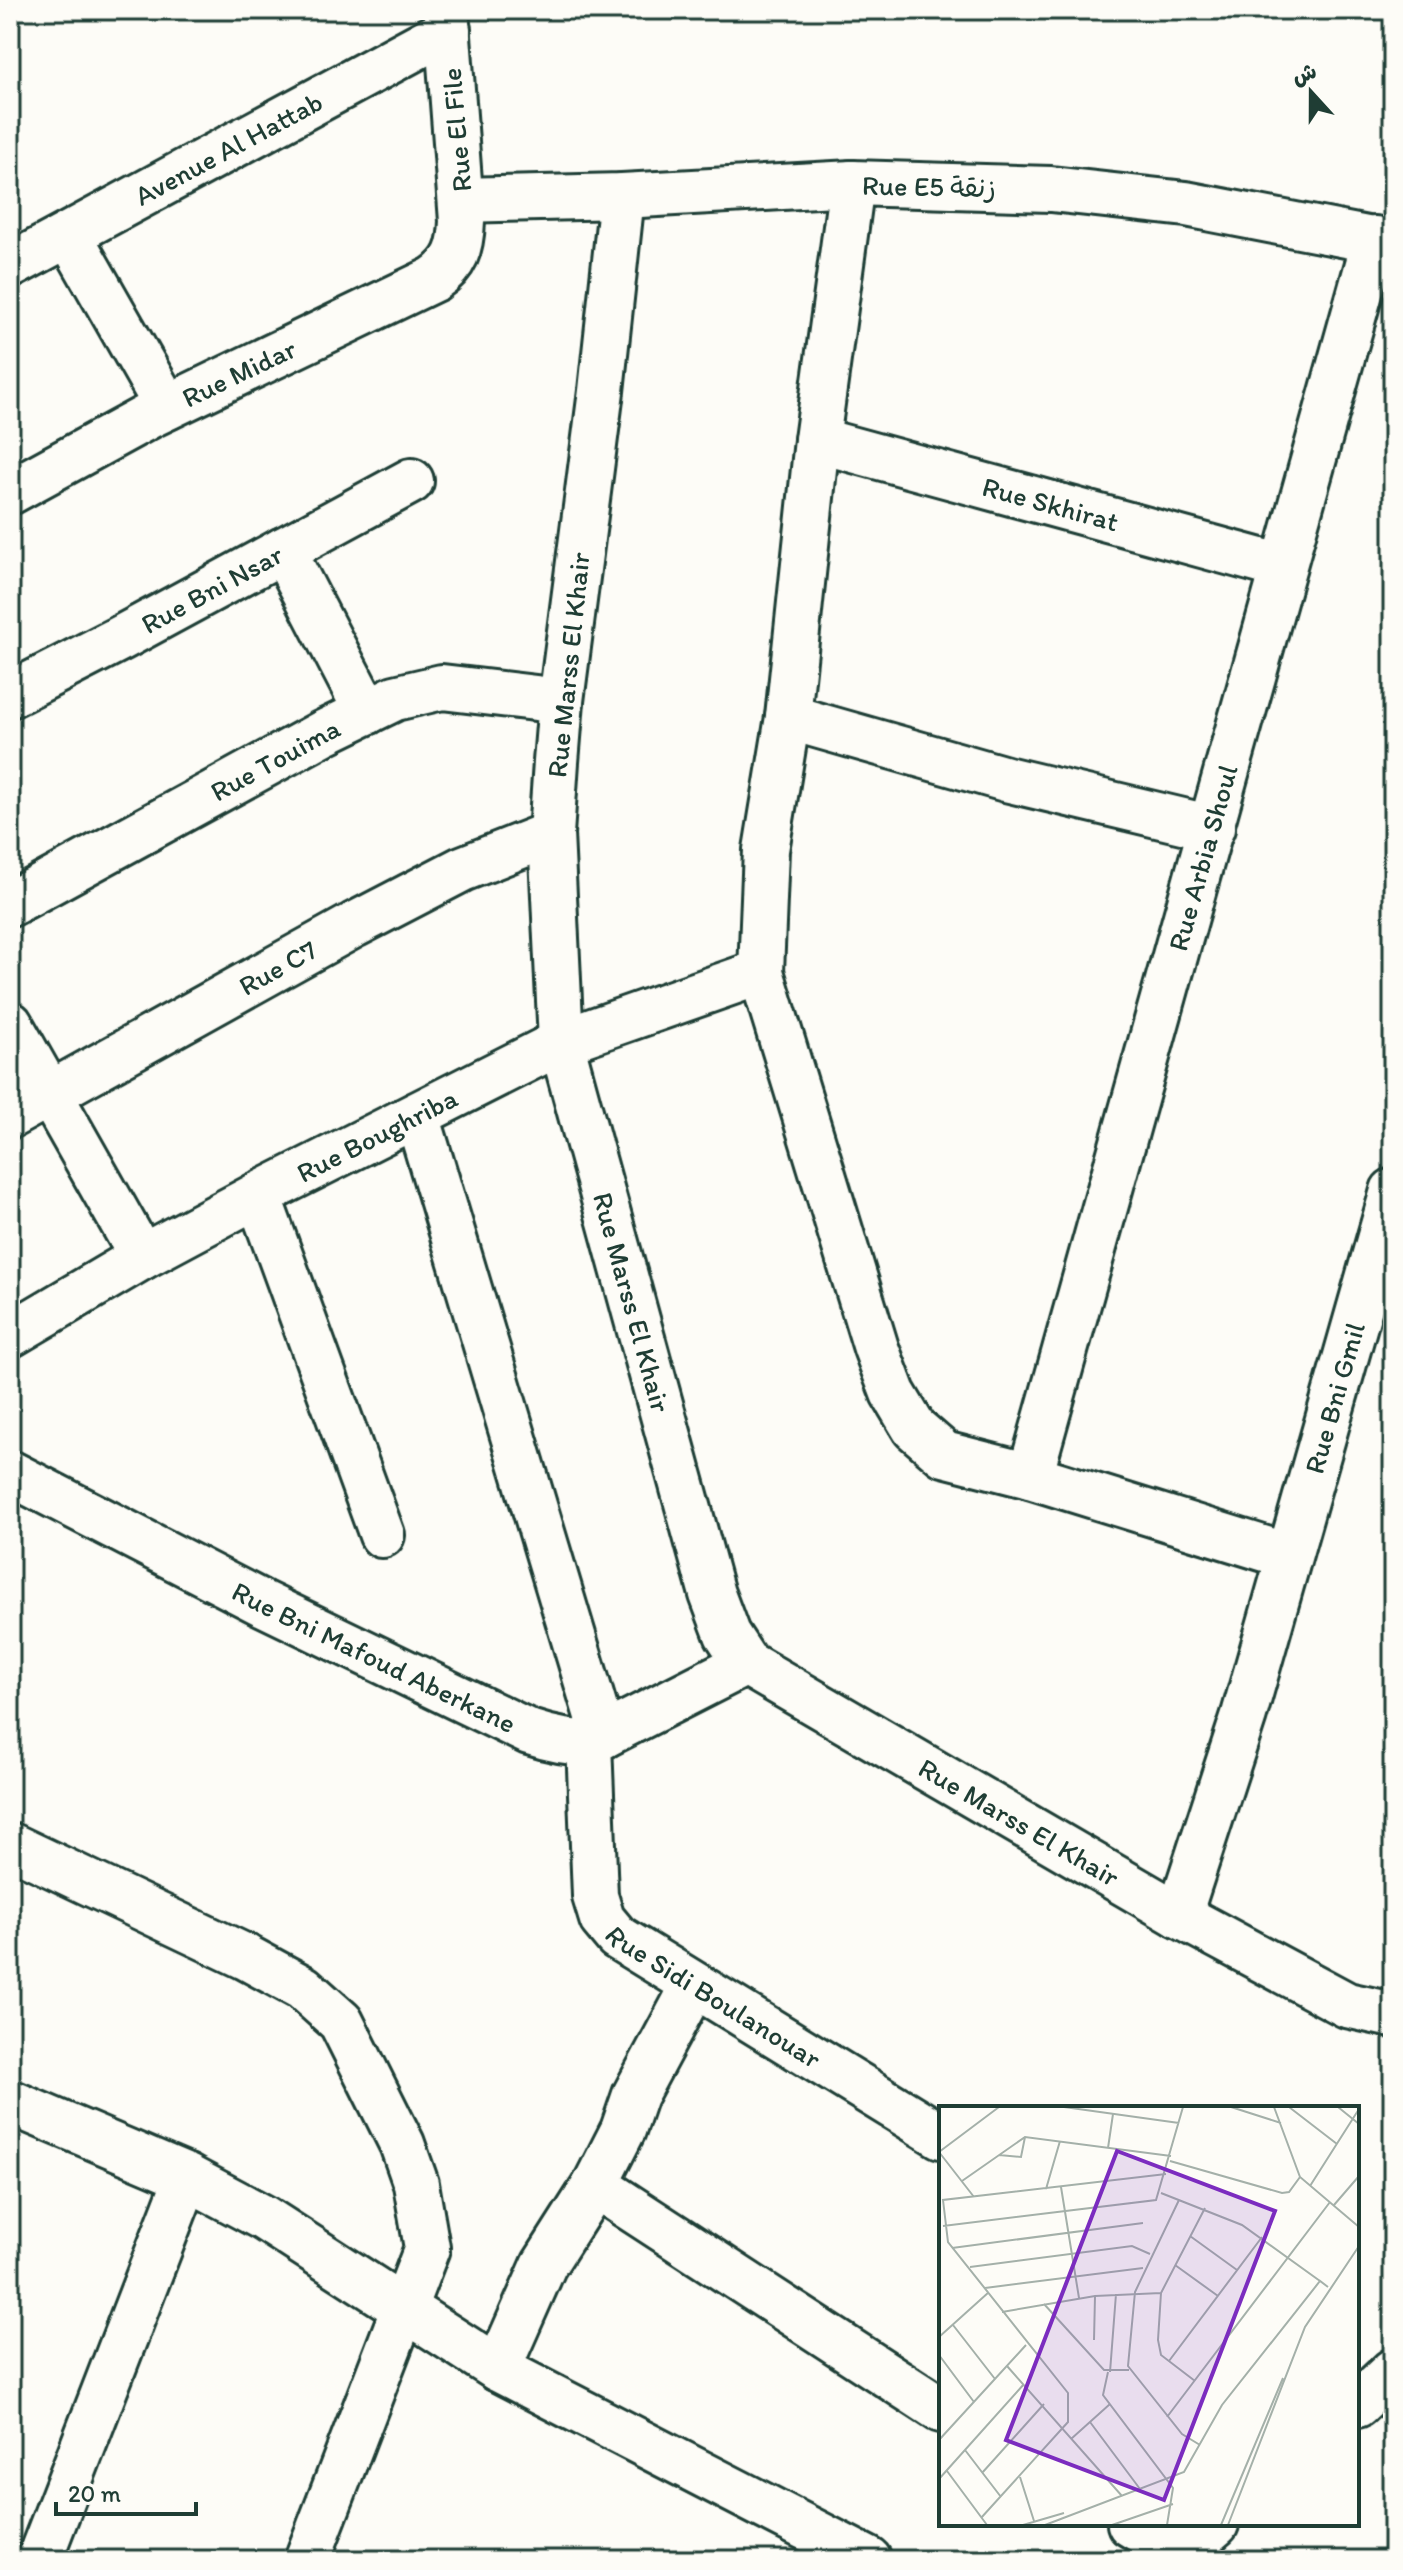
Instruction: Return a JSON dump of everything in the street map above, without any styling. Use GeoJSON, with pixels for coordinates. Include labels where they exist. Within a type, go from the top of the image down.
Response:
{"type":"FeatureCollection","features":[{"type":"Feature","properties":{"kind":"street","name":"Rue El File"},"geometry":{"type":"LineString","coordinates":[[447,20],[461,200],[460,250]]}},
{"type":"Feature","properties":{"kind":"street","name":"Avenue Al Hattab"},"geometry":{"type":"LineString","coordinates":[[10,266],[447,20]]}},
{"type":"Feature","properties":{"kind":"street","name":"Rue E5 زنقة"},"geometry":{"type":"LineString","coordinates":[[461,200],[622,196],[852,183],[1051,189],[1186,204],[1384,241]]}},
{"type":"Feature","properties":{"kind":"street"},"geometry":{"type":"LineString","coordinates":[[852,183],[817,440],[788,717],[766,850],[761,972],[876,1348],[893,1393],[914,1428],[944,1454],[1030,1476],[1288,1556]]}},
{"type":"Feature","properties":{"kind":"street","name":"Rue Marss El Khair"},"geometry":{"type":"LineString","coordinates":[[622,196],[601,391],[561,701],[551,834],[561,1042],[712,1594],[727,1634],[746,1663],[1179,1915],[1347,2005],[1393,2015]]}},
{"type":"Feature","properties":{"kind":"street"},"geometry":{"type":"LineString","coordinates":[[69,235],[167,407]]}},
{"type":"Feature","properties":{"kind":"street","name":"Rue Arbia Shoul"},"geometry":{"type":"LineString","coordinates":[[1030,1476],[1283,567],[1384,241]]}},
{"type":"Feature","properties":{"kind":"street","name":"Rue Midar"},"geometry":{"type":"LineString","coordinates":[[10,492],[167,407],[434,279],[449,270],[460,250]]}},
{"type":"Feature","properties":{"kind":"street","name":"Rue Skhirat"},"geometry":{"type":"LineString","coordinates":[[817,440],[1283,567]]}},
{"type":"Feature","properties":{"kind":"street","name":"Rue Bni Nsar"},"geometry":{"type":"LineString","coordinates":[[10,695],[411,481]]}},
{"type":"Feature","properties":{"kind":"street"},"geometry":{"type":"LineString","coordinates":[[283,550],[367,712]]}},
{"type":"Feature","properties":{"kind":"street","name":"Rue Touima"},"geometry":{"type":"LineString","coordinates":[[10,904],[323,733],[395,698],[442,687],[561,701]]}},
{"type":"Feature","properties":{"kind":"street"},"geometry":{"type":"LineString","coordinates":[[788,717],[1006,779],[1212,828]]}},
{"type":"Feature","properties":{"kind":"street","name":"Rue C7"},"geometry":{"type":"LineString","coordinates":[[10,1116],[354,925],[462,869],[551,834]]}},
{"type":"Feature","properties":{"kind":"street","name":"Rue Boughriba"},"geometry":{"type":"LineString","coordinates":[[10,1335],[142,1257],[258,1195],[561,1042],[761,972]]}},
{"type":"Feature","properties":{"kind":"street"},"geometry":{"type":"LineString","coordinates":[[10,1024],[142,1257]]}},
{"type":"Feature","properties":{"kind":"street"},"geometry":{"type":"LineString","coordinates":[[417,1115],[596,1740],[746,1663]]}},
{"type":"Feature","properties":{"kind":"street","name":"Rue Bni Gmil"},"geometry":{"type":"LineString","coordinates":[[1179,1915],[1244,1715],[1393,1191]]}},
{"type":"Feature","properties":{"kind":"street"},"geometry":{"type":"LineString","coordinates":[[258,1195],[382,1535]]}},
{"type":"Feature","properties":{"kind":"street","name":"Rue Bni Mafoud Aberkane"},"geometry":{"type":"LineString","coordinates":[[10,1473],[262,1603],[529,1732],[570,1743],[596,1740]]}},
{"type":"Feature","properties":{"kind":"street","name":"Rue Sidi Boulanouar"},"geometry":{"type":"LineString","coordinates":[[596,1740],[595,1896],[602,1919],[617,1937],[939,2135]]}},
{"type":"Feature","properties":{"kind":"street"},"geometry":{"type":"LineString","coordinates":[[10,1845],[246,1957],[303,1988],[341,2022],[402,2144],[416,2184],[427,2248],[307,2560]]}},
{"type":"Feature","properties":{"kind":"street"},"geometry":{"type":"LineString","coordinates":[[498,2369],[544,2265],[595,2185],[623,2130],[635,2095],[694,1985]]}},
{"type":"Feature","properties":{"kind":"street"},"geometry":{"type":"LineString","coordinates":[[10,2102],[187,2177],[264,2218],[498,2369],[869,2560]]}},
{"type":"Feature","properties":{"kind":"street"},"geometry":{"type":"LineString","coordinates":[[39,2560],[187,2177]]}},
{"type":"Feature","properties":{"kind":"street"},"geometry":{"type":"LineString","coordinates":[[595,2185],[939,2409]]}},
{"type":"Feature","properties":{"kind":"street"},"geometry":{"type":"LineString","coordinates":[[1133,2526],[1177,2557],[1214,2526]]}}]}
